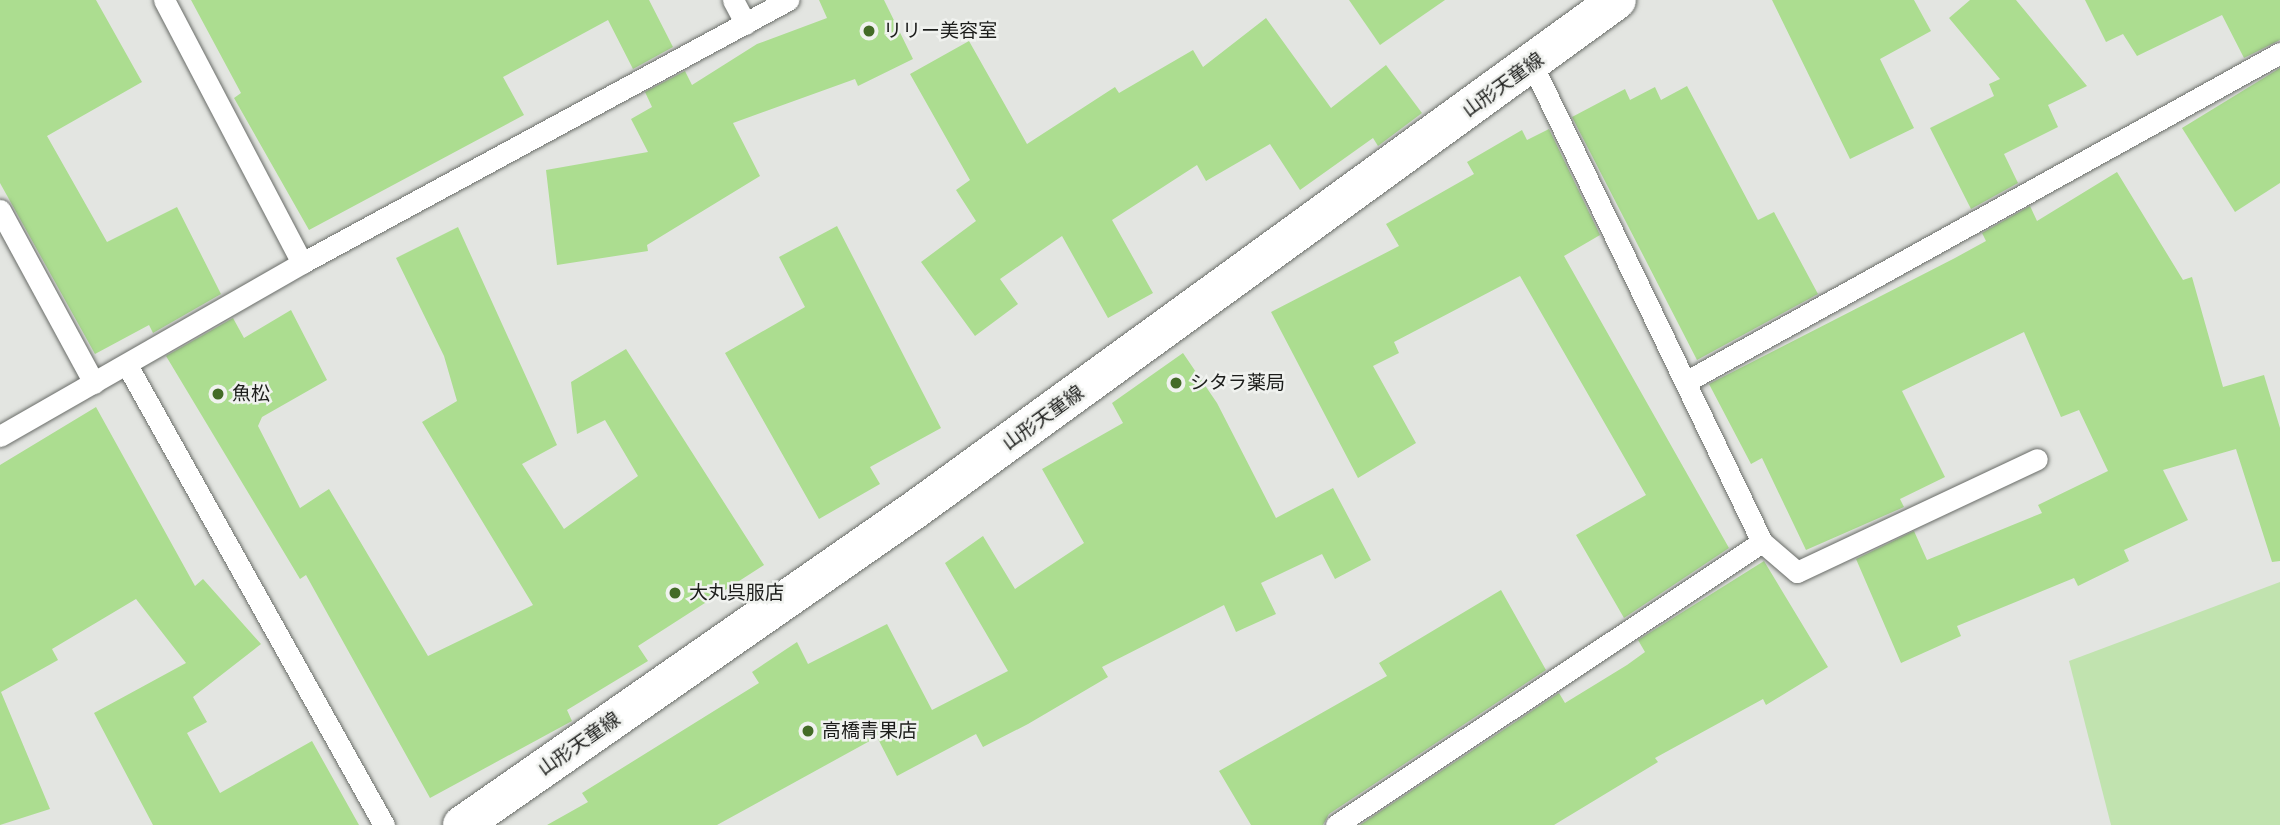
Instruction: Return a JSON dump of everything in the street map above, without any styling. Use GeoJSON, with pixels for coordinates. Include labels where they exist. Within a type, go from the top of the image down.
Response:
{"type":"FeatureCollection","features":[{"type":"Feature","properties":{"kind":"main road","name":"山形天童線"},"geometry":{"type":"LineString","coordinates":[[462,825],[916,509],[1617,0]]}},
{"type":"Feature","properties":{"kind":"lane"},"geometry":{"type":"LineString","coordinates":[[164,0],[302,262]]}},
{"type":"Feature","properties":{"kind":"lane"},"geometry":{"type":"LineString","coordinates":[[733,0],[746,24]]}},
{"type":"Feature","properties":{"kind":"lane"},"geometry":{"type":"LineString","coordinates":[[0,436],[302,262],[788,0]]}},
{"type":"Feature","properties":{"kind":"lane"},"geometry":{"type":"LineString","coordinates":[[1687,381],[2280,53]]}},
{"type":"Feature","properties":{"kind":"lane"},"geometry":{"type":"LineString","coordinates":[[1532,64],[1687,381],[1762,542],[1797,572],[2037,459]]}},
{"type":"Feature","properties":{"kind":"lane"},"geometry":{"type":"LineString","coordinates":[[0,209],[94,383]]}},
{"type":"Feature","properties":{"kind":"lane"},"geometry":{"type":"LineString","coordinates":[[127,365],[384,825]]}},
{"type":"Feature","properties":{"kind":"lane"},"geometry":{"type":"LineString","coordinates":[[1336,825],[1762,542]]}},
{"type":"Feature","properties":{"kind":"green space"},"geometry":{"type":"Polygon","coordinates":[[[2280,582],[2280,825],[2111,825],[2069,661],[2280,582]]]}},
{"type":"Feature","properties":{"kind":"building"},"geometry":{"type":"Polygon","coordinates":[[[0,0],[96,0],[142,82],[47,136],[107,242],[177,207],[221,294],[153,333],[149,325],[95,354],[0,183],[0,0]]]}},
{"type":"Feature","properties":{"kind":"building"},"geometry":{"type":"Polygon","coordinates":[[[191,0],[649,0],[673,47],[633,69],[608,20],[503,77],[524,115],[309,230],[234,98],[241,93],[191,0]]]}},
{"type":"Feature","properties":{"kind":"building"},"geometry":{"type":"Polygon","coordinates":[[[819,0],[884,0],[913,59],[858,86],[855,79],[733,123],[760,176],[647,245],[648,251],[557,265],[546,170],[648,152],[631,119],[652,107],[645,92],[685,71],[692,85],[757,44],[827,18],[819,0]]]}},
{"type":"Feature","properties":{"kind":"building"},"geometry":{"type":"Polygon","coordinates":[[[1349,0],[1445,0],[1380,45],[1349,0]]]}},
{"type":"Feature","properties":{"kind":"building"},"geometry":{"type":"Polygon","coordinates":[[[1772,0],[1914,0],[1931,31],[1880,59],[1914,128],[1850,159],[1772,0]]]}},
{"type":"Feature","properties":{"kind":"building"},"geometry":{"type":"Polygon","coordinates":[[[1970,0],[2016,0],[2087,86],[2048,105],[2058,127],[2004,154],[2018,183],[1971,209],[1930,128],[1994,96],[1989,84],[2000,79],[1949,18],[1970,0]]]}},
{"type":"Feature","properties":{"kind":"building"},"geometry":{"type":"Polygon","coordinates":[[[2085,0],[2280,0],[2280,40],[2244,58],[2222,15],[2137,56],[2123,34],[2106,42],[2085,0]]]}},
{"type":"Feature","properties":{"kind":"building"},"geometry":{"type":"Polygon","coordinates":[[[1266,18],[1331,108],[1386,65],[1422,113],[1378,146],[1373,138],[1300,190],[1270,144],[1206,181],[1197,165],[1112,220],[1153,293],[1108,318],[1062,236],[1000,279],[1018,304],[975,336],[921,262],[976,221],[956,190],[970,180],[910,74],[969,41],[1027,144],[1115,87],[1119,93],[1193,50],[1203,67],[1266,18]]]}},
{"type":"Feature","properties":{"kind":"building"},"geometry":{"type":"Polygon","coordinates":[[[2280,68],[2280,183],[2235,212],[2182,128],[2280,68]]]}},
{"type":"Feature","properties":{"kind":"building"},"geometry":{"type":"Polygon","coordinates":[[[1687,86],[1758,220],[1774,212],[1818,294],[1697,360],[1572,117],[1625,89],[1630,100],[1655,87],[1661,100],[1687,86]]]}},
{"type":"Feature","properties":{"kind":"building"},"geometry":{"type":"Polygon","coordinates":[[[1549,129],[1600,235],[1564,256],[1729,548],[1624,618],[1576,535],[1646,495],[1520,276],[1394,342],[1399,353],[1373,366],[1416,443],[1358,478],[1271,312],[1399,246],[1386,224],[1474,174],[1467,162],[1522,130],[1527,140],[1549,129]]]}},
{"type":"Feature","properties":{"kind":"building"},"geometry":{"type":"Polygon","coordinates":[[[2117,172],[2183,280],[2192,277],[2223,387],[2264,375],[2280,428],[2280,561],[2272,562],[2236,449],[2163,470],[2188,520],[2124,550],[2129,561],[2078,586],[2074,578],[1957,626],[1961,636],[1901,663],[1856,559],[1914,531],[1927,560],[2042,513],[2038,505],[2108,471],[2079,410],[2061,417],[2024,332],[1902,391],[1945,477],[1900,499],[1904,507],[1806,550],[1762,458],[1751,464],[1709,384],[1986,241],[1982,233],[2030,206],[2037,221],[2117,172]]]}},
{"type":"Feature","properties":{"kind":"building"},"geometry":{"type":"Polygon","coordinates":[[[837,226],[941,428],[870,467],[880,484],[819,519],[725,353],[805,307],[779,257],[837,226]]]}},
{"type":"Feature","properties":{"kind":"building"},"geometry":{"type":"Polygon","coordinates":[[[458,227],[557,445],[522,464],[564,529],[638,476],[605,420],[577,434],[571,382],[626,349],[764,565],[638,646],[648,661],[567,710],[572,721],[430,798],[306,575],[300,579],[166,356],[233,318],[244,338],[291,310],[327,380],[262,417],[258,426],[300,508],[329,489],[428,656],[533,605],[422,422],[457,401],[444,356],[396,258],[458,227]]]}},
{"type":"Feature","properties":{"kind":"building"},"geometry":{"type":"Polygon","coordinates":[[[1183,353],[1217,403],[1276,518],[1333,488],[1371,560],[1335,579],[1322,554],[1261,583],[1276,614],[1236,632],[1224,605],[1102,667],[1108,677],[1028,724],[983,747],[976,734],[897,776],[877,737],[717,825],[547,825],[588,802],[582,793],[759,683],[752,672],[797,642],[808,664],[887,624],[932,710],[1008,671],[945,563],[983,536],[1015,589],[1084,543],[1042,469],[1123,423],[1112,403],[1183,353]]]}},
{"type":"Feature","properties":{"kind":"building"},"geometry":{"type":"Polygon","coordinates":[[[96,407],[195,586],[203,579],[261,644],[193,697],[207,722],[187,733],[220,793],[312,741],[359,825],[153,825],[94,713],[186,663],[136,599],[52,649],[58,660],[1,692],[50,809],[0,825],[0,465],[96,407]]]}},
{"type":"Feature","properties":{"kind":"building"},"geometry":{"type":"Polygon","coordinates":[[[1764,561],[1828,667],[1766,705],[1763,699],[1655,758],[1658,762],[1554,825],[1360,825],[1559,693],[1565,703],[1627,665],[1645,652],[1638,640],[1764,561]]]}},
{"type":"Feature","properties":{"kind":"building"},"geometry":{"type":"Polygon","coordinates":[[[1501,590],[1546,670],[1329,814],[1323,825],[1251,825],[1219,771],[1387,676],[1379,663],[1501,590]]]}},
{"type":"Feature","properties":{"kind":"place","name":"リリー美容室"},"geometry":{"type":"Point","coordinates":[869,31]}},
{"type":"Feature","properties":{"kind":"place","name":"シタラ薬局"},"geometry":{"type":"Point","coordinates":[1176,383]}},
{"type":"Feature","properties":{"kind":"place","name":"魚松"},"geometry":{"type":"Point","coordinates":[218,394]}},
{"type":"Feature","properties":{"kind":"place","name":"大丸呉服店"},"geometry":{"type":"Point","coordinates":[675,593]}},
{"type":"Feature","properties":{"kind":"place","name":"高橋青果店"},"geometry":{"type":"Point","coordinates":[808,731]}}]}
